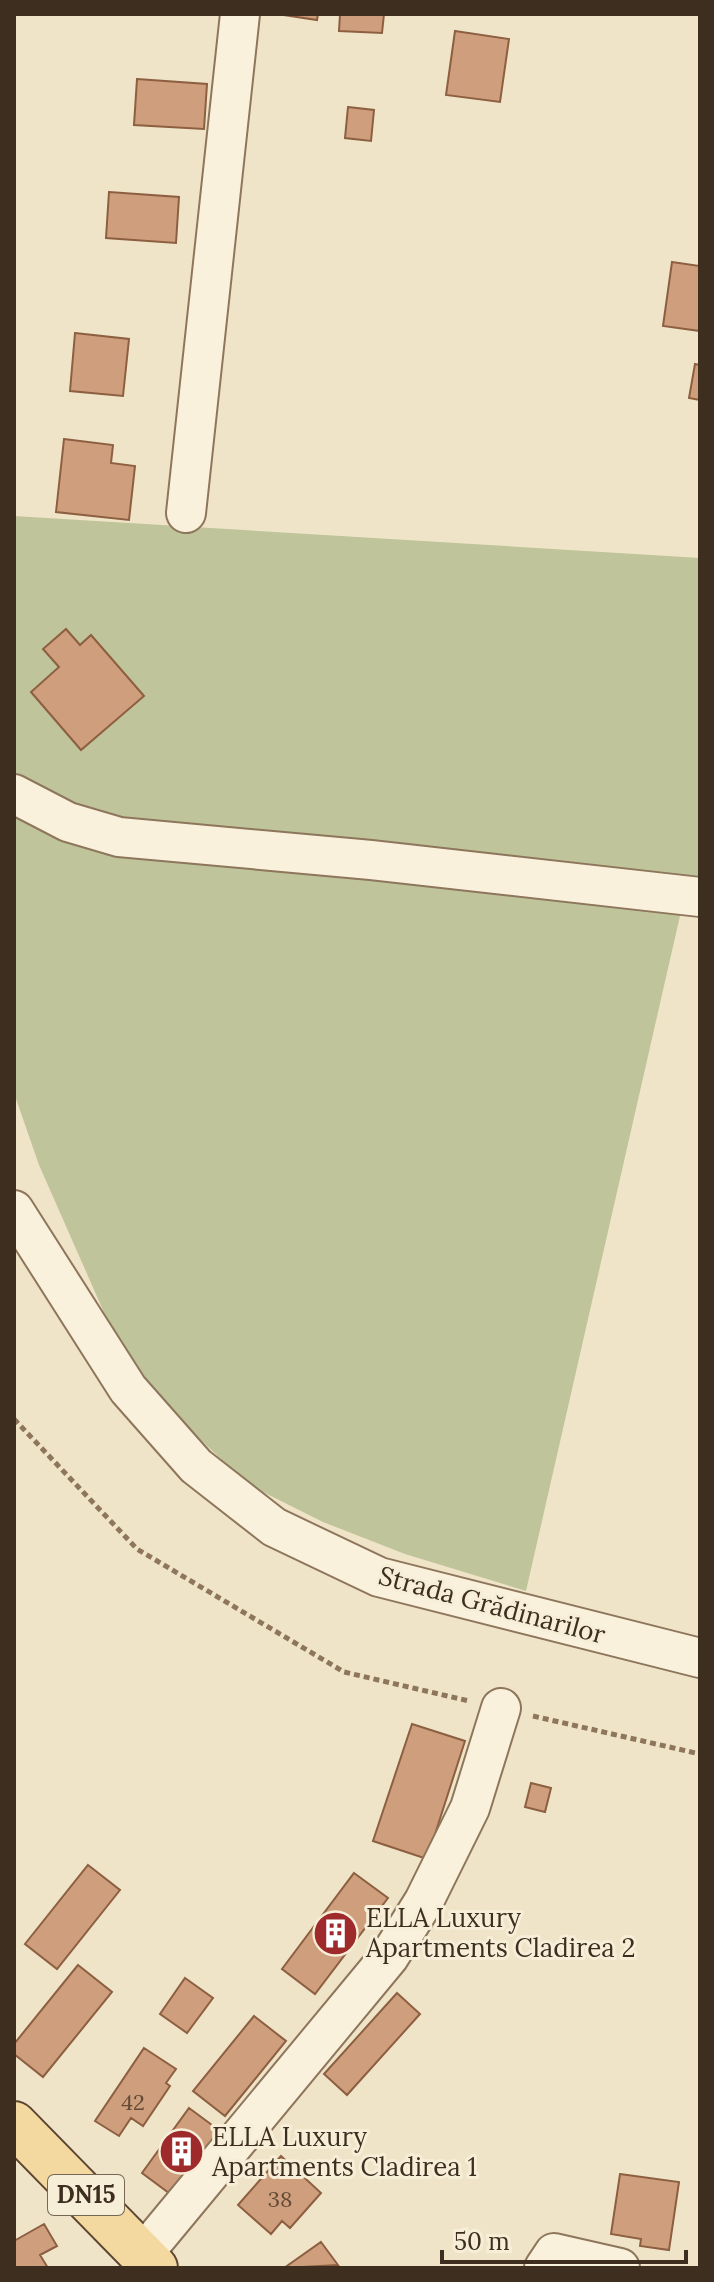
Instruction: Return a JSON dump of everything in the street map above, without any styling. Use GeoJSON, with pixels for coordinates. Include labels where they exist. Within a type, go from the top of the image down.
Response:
{"type":"FeatureCollection","features":[{"type":"Feature","properties":{"kind":"main road","name":"DN15"},"geometry":{"type":"LineString","coordinates":[[14,2124],[149,2261]]}},
{"type":"Feature","properties":{"kind":"street"},"geometry":{"type":"LineString","coordinates":[[186,513],[240,14]]}},
{"type":"Feature","properties":{"kind":"street"},"geometry":{"type":"LineString","coordinates":[[14,794],[68,822],[119,837],[371,860],[700,897]]}},
{"type":"Feature","properties":{"kind":"street","name":"Strada Grădinarilor"},"geometry":{"type":"LineString","coordinates":[[14,1210],[128,1389],[196,1466],[274,1527],[379,1577],[700,1658]]}},
{"type":"Feature","properties":{"kind":"street"},"geometry":{"type":"LineString","coordinates":[[149,2261],[389,1957],[424,1901],[470,1808],[501,1708]]}},
{"type":"Feature","properties":{"kind":"street"},"geometry":{"type":"LineString","coordinates":[[549,2261],[620,2268]]}},
{"type":"Feature","properties":{"kind":"path"},"geometry":{"type":"LineString","coordinates":[[14,1419],[137,1549],[344,1672],[700,1754]]}},
{"type":"Feature","properties":{"kind":"green space"},"geometry":{"type":"Polygon","coordinates":[[[14,516],[700,558],[700,907],[682,907],[526,1591],[405,1554],[323,1522],[249,1485],[132,1376],[39,1165],[14,1093],[14,516]]]}},
{"type":"Feature","properties":{"kind":"building"},"geometry":{"type":"Polygon","coordinates":[[[277,14],[318,14],[317,20],[277,14]]]}},
{"type":"Feature","properties":{"kind":"building"},"geometry":{"type":"Polygon","coordinates":[[[340,14],[384,14],[382,33],[339,31],[340,14]]]}},
{"type":"Feature","properties":{"kind":"building"},"geometry":{"type":"Polygon","coordinates":[[[455,31],[509,39],[500,102],[446,95],[455,31]]]}},
{"type":"Feature","properties":{"kind":"building"},"geometry":{"type":"Polygon","coordinates":[[[137,79],[207,84],[204,129],[134,125],[137,79]]]}},
{"type":"Feature","properties":{"kind":"building"},"geometry":{"type":"Polygon","coordinates":[[[348,107],[374,110],[371,141],[345,138],[348,107]]]}},
{"type":"Feature","properties":{"kind":"building"},"geometry":{"type":"Polygon","coordinates":[[[109,192],[179,197],[176,243],[106,238],[109,192]]]}},
{"type":"Feature","properties":{"kind":"building"},"geometry":{"type":"Polygon","coordinates":[[[672,262],[700,266],[700,331],[663,326],[672,262]]]}},
{"type":"Feature","properties":{"kind":"building"},"geometry":{"type":"Polygon","coordinates":[[[75,333],[129,339],[123,396],[70,391],[75,333]]]}},
{"type":"Feature","properties":{"kind":"building"},"geometry":{"type":"Polygon","coordinates":[[[695,364],[700,365],[700,400],[689,398],[695,364]]]}},
{"type":"Feature","properties":{"kind":"building"},"geometry":{"type":"Polygon","coordinates":[[[64,439],[113,445],[111,463],[135,466],[129,520],[56,512],[64,439]]]}},
{"type":"Feature","properties":{"kind":"building"},"geometry":{"type":"Polygon","coordinates":[[[66,629],[80,645],[91,635],[144,696],[81,750],[31,692],[59,667],[43,649],[66,629]]]}},
{"type":"Feature","properties":{"kind":"building"},"geometry":{"type":"Polygon","coordinates":[[[412,1724],[465,1741],[427,1859],[373,1841],[412,1724]]]}},
{"type":"Feature","properties":{"kind":"building"},"geometry":{"type":"Polygon","coordinates":[[[531,1783],[551,1788],[545,1812],[525,1807],[531,1783]]]}},
{"type":"Feature","properties":{"kind":"building"},"geometry":{"type":"Polygon","coordinates":[[[88,1865],[120,1890],[57,1969],[25,1944],[88,1865]]]}},
{"type":"Feature","properties":{"kind":"building","name":"ELLA Luxury Apartments Cladirea 2"},"geometry":{"type":"Polygon","coordinates":[[[354,1873],[388,1898],[315,1994],[282,1969],[354,1873]]]}},
{"type":"Feature","properties":{"kind":"building"},"geometry":{"type":"Polygon","coordinates":[[[78,1965],[112,1992],[43,2077],[14,2054],[14,2044],[78,1965]]]}},
{"type":"Feature","properties":{"kind":"building"},"geometry":{"type":"Polygon","coordinates":[[[185,1978],[213,1998],[187,2033],[160,2014],[185,1978]]]}},
{"type":"Feature","properties":{"kind":"building"},"geometry":{"type":"Polygon","coordinates":[[[397,1993],[420,2014],[347,2095],[324,2074],[397,1993]]]}},
{"type":"Feature","properties":{"kind":"building"},"geometry":{"type":"Polygon","coordinates":[[[254,2016],[286,2041],[225,2116],[193,2091],[254,2016]]]}},
{"type":"Feature","properties":{"kind":"building"},"geometry":{"type":"Polygon","coordinates":[[[144,2048],[176,2069],[166,2083],[170,2086],[143,2126],[131,2118],[119,2136],[95,2121],[144,2048]]]}},
{"type":"Feature","properties":{"kind":"building","name":"ELLA Luxury Apartments Cladirea 1"},"geometry":{"type":"Polygon","coordinates":[[[189,2108],[220,2131],[173,2196],[142,2173],[189,2108]]]}},
{"type":"Feature","properties":{"kind":"building"},"geometry":{"type":"Polygon","coordinates":[[[281,2156],[321,2193],[290,2228],[282,2221],[271,2234],[238,2205],[281,2156]]]}},
{"type":"Feature","properties":{"kind":"building"},"geometry":{"type":"Polygon","coordinates":[[[620,2174],[679,2182],[669,2250],[640,2246],[641,2239],[611,2234],[620,2174]]]}},
{"type":"Feature","properties":{"kind":"building"},"geometry":{"type":"Polygon","coordinates":[[[44,2224],[57,2246],[40,2255],[48,2268],[14,2268],[14,2241],[44,2224]]]}},
{"type":"Feature","properties":{"kind":"building"},"geometry":{"type":"Polygon","coordinates":[[[321,2242],[338,2265],[284,2268],[321,2242]]]}},
{"type":"Feature","properties":{"kind":"place","name":"ELLA Luxury Apartments Cladirea 2"},"geometry":{"type":"Point","coordinates":[335,1933]}},
{"type":"Feature","properties":{"kind":"place","name":"ELLA Luxury Apartments Cladirea 1"},"geometry":{"type":"Point","coordinates":[181,2152]}}]}
